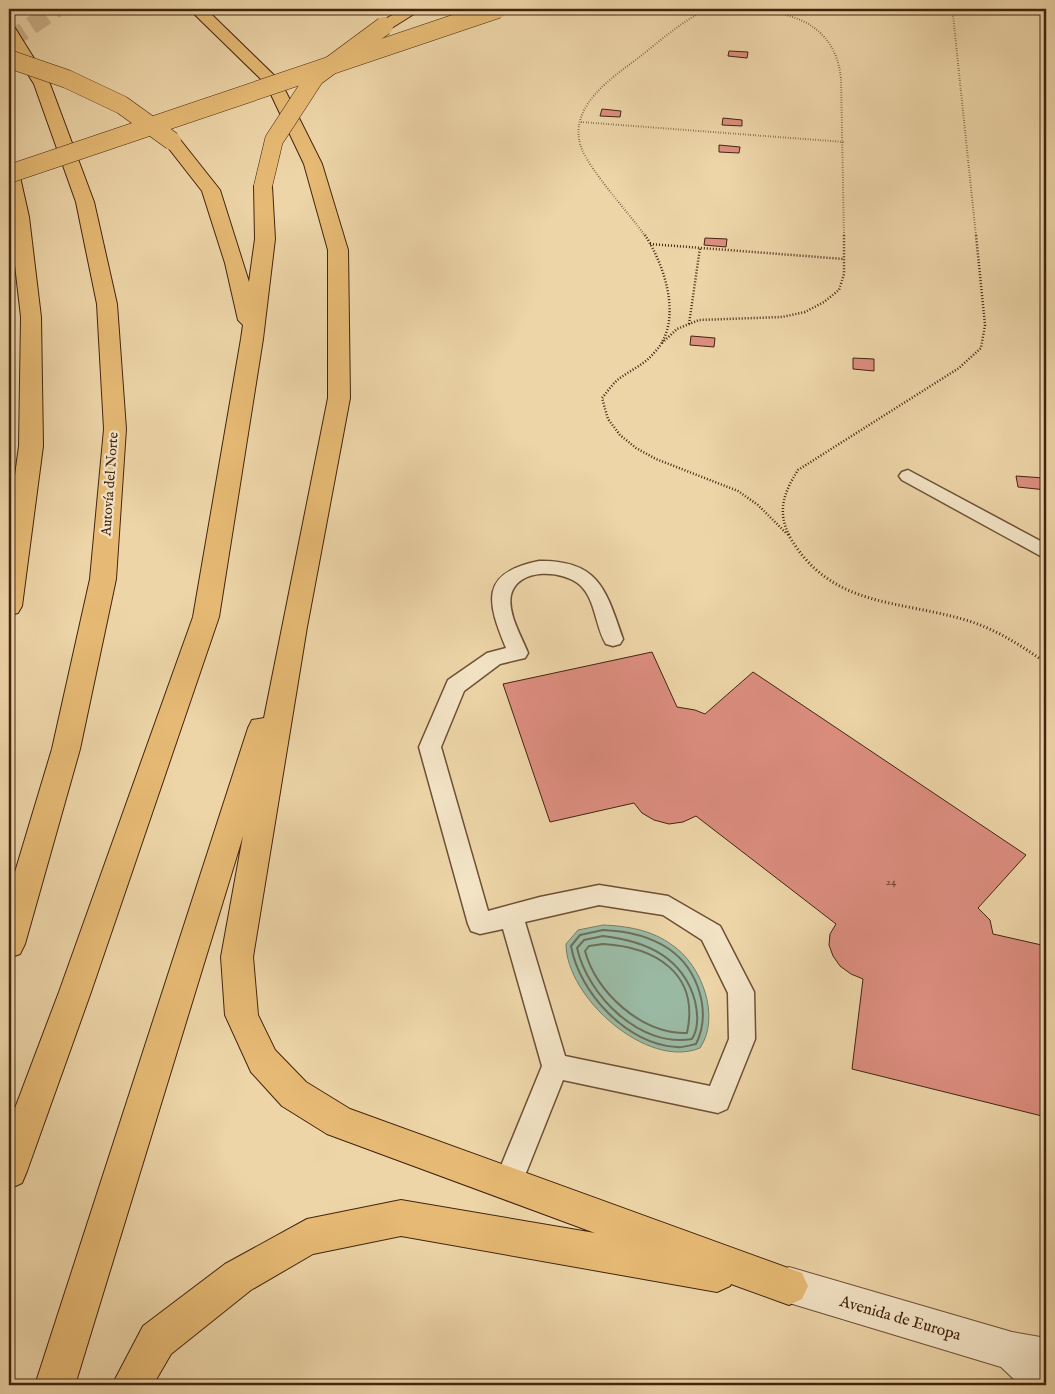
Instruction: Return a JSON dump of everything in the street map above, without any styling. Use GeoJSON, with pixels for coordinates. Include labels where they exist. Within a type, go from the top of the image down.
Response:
{"type":"FeatureCollection","features":[{"type":"Feature","properties":{"kind":"highway"},"geometry":{"type":"LineString","coordinates":[[197,9],[273,82],[313,164],[338,250],[338,398],[294,627],[237,957],[242,1016],[263,1060],[294,1094],[339,1122],[789,1286]]}},
{"type":"Feature","properties":{"kind":"highway"},"geometry":{"type":"LineString","coordinates":[[9,1171],[78,983],[206,617],[252,339],[265,239],[263,186],[274,140],[315,77],[384,26],[414,9]]}},
{"type":"Feature","properties":{"kind":"highway"},"geometry":{"type":"LineString","coordinates":[[9,174],[499,9]]}},
{"type":"Feature","properties":{"kind":"highway","name":"Autovía del Norte"},"geometry":{"type":"LineString","coordinates":[[9,31],[42,84],[85,202],[107,304],[114,429],[103,578],[66,749],[9,944]]}},
{"type":"Feature","properties":{"kind":"highway"},"geometry":{"type":"LineString","coordinates":[[9,59],[67,79],[122,105],[172,141],[211,190],[235,262],[252,339]]}},
{"type":"Feature","properties":{"kind":"highway"},"geometry":{"type":"LineString","coordinates":[[9,168],[19,217],[31,317],[31,446],[9,606]]}},
{"type":"Feature","properties":{"kind":"highway"},"geometry":{"type":"LineString","coordinates":[[55,1385],[294,627]]}},
{"type":"Feature","properties":{"kind":"highway"},"geometry":{"type":"LineString","coordinates":[[132,1385],[157,1340],[238,1277],[307,1238],[401,1218],[789,1286]]}},
{"type":"Feature","properties":{"kind":"street","name":"Avenida de Europa"},"geometry":{"type":"LineString","coordinates":[[789,1286],[1029,1354],[1046,1383]]}},
{"type":"Feature","properties":{"kind":"lane"},"geometry":{"type":"LineString","coordinates":[[908,476],[1046,552]]}},
{"type":"Feature","properties":{"kind":"lane"},"geometry":{"type":"LineString","coordinates":[[555,1066],[718,1100],[742,1039],[742,992],[712,933],[668,906],[600,895],[540,907],[480,924],[430,747],[455,686],[494,658],[518,654],[502,608],[501,594],[508,581],[522,572],[540,566],[557,567],[573,571],[586,580],[595,590],[613,639]]}},
{"type":"Feature","properties":{"kind":"lane"},"geometry":{"type":"LineString","coordinates":[[508,1183],[555,1066],[511,916]]}},
{"type":"Feature","properties":{"kind":"path"},"geometry":{"type":"LineString","coordinates":[[661,344],[670,318],[669,286],[643,231],[596,171],[580,143],[581,122],[588,103],[604,84],[700,12],[708,9]]}},
{"type":"Feature","properties":{"kind":"path"},"geometry":{"type":"LineString","coordinates":[[700,12],[746,9],[775,12],[794,18],[823,34],[833,47],[839,62],[844,142],[844,274],[839,290],[824,302],[805,312],[782,317],[699,320],[677,329],[645,363],[618,379],[602,398],[604,412],[617,432],[645,453],[679,470],[738,491],[762,510],[787,535],[816,571],[845,590],[882,604],[937,613],[971,622],[1013,640],[1046,663]]}},
{"type":"Feature","properties":{"kind":"path"},"geometry":{"type":"LineString","coordinates":[[787,535],[781,510],[785,489],[798,470],[959,368],[981,348],[985,325],[954,24],[950,9]]}},
{"type":"Feature","properties":{"kind":"path"},"geometry":{"type":"LineString","coordinates":[[581,122],[844,142]]}},
{"type":"Feature","properties":{"kind":"path"},"geometry":{"type":"LineString","coordinates":[[650,244],[844,259]]}},
{"type":"Feature","properties":{"kind":"path"},"geometry":{"type":"LineString","coordinates":[[689,324],[700,248]]}},
{"type":"Feature","properties":{"kind":"water"},"geometry":{"type":"Polygon","coordinates":[[[603,925],[621,926],[648,932],[672,945],[692,965],[700,978],[708,1007],[709,1022],[700,1048],[679,1052],[657,1048],[634,1039],[613,1024],[594,1006],[579,986],[570,965],[566,944],[578,930],[603,925]]]}},
{"type":"Feature","properties":{"kind":"building"},"geometry":{"type":"Polygon","coordinates":[[[729,51],[748,52],[747,58],[728,56],[729,51]]]}},
{"type":"Feature","properties":{"kind":"building"},"geometry":{"type":"Polygon","coordinates":[[[602,109],[621,111],[620,117],[600,116],[602,109]]]}},
{"type":"Feature","properties":{"kind":"building"},"geometry":{"type":"Polygon","coordinates":[[[723,118],[742,120],[742,126],[722,125],[723,118]]]}},
{"type":"Feature","properties":{"kind":"building"},"geometry":{"type":"Polygon","coordinates":[[[719,145],[740,147],[739,153],[719,152],[719,145]]]}},
{"type":"Feature","properties":{"kind":"building"},"geometry":{"type":"Polygon","coordinates":[[[705,238],[727,239],[726,247],[704,245],[705,238]]]}},
{"type":"Feature","properties":{"kind":"building"},"geometry":{"type":"Polygon","coordinates":[[[691,336],[715,338],[714,347],[690,345],[691,336]]]}},
{"type":"Feature","properties":{"kind":"building"},"geometry":{"type":"Polygon","coordinates":[[[853,358],[874,359],[874,371],[853,369],[853,358]]]}},
{"type":"Feature","properties":{"kind":"building"},"geometry":{"type":"Polygon","coordinates":[[[1016,476],[1044,478],[1046,490],[1018,487],[1016,476]]]}},
{"type":"Feature","properties":{"kind":"building"},"geometry":{"type":"Polygon","coordinates":[[[652,652],[677,707],[705,714],[753,672],[1026,855],[978,908],[990,920],[993,934],[1046,946],[1046,1117],[852,1069],[863,979],[851,974],[840,966],[833,956],[829,945],[830,934],[836,924],[696,816],[683,822],[669,824],[654,820],[642,813],[634,803],[550,822],[503,684],[652,652]]]}},
{"type":"Feature","properties":{"kind":"tunnel"},"geometry":{"type":"LineString","coordinates":[[9,41],[56,9]]}}]}
